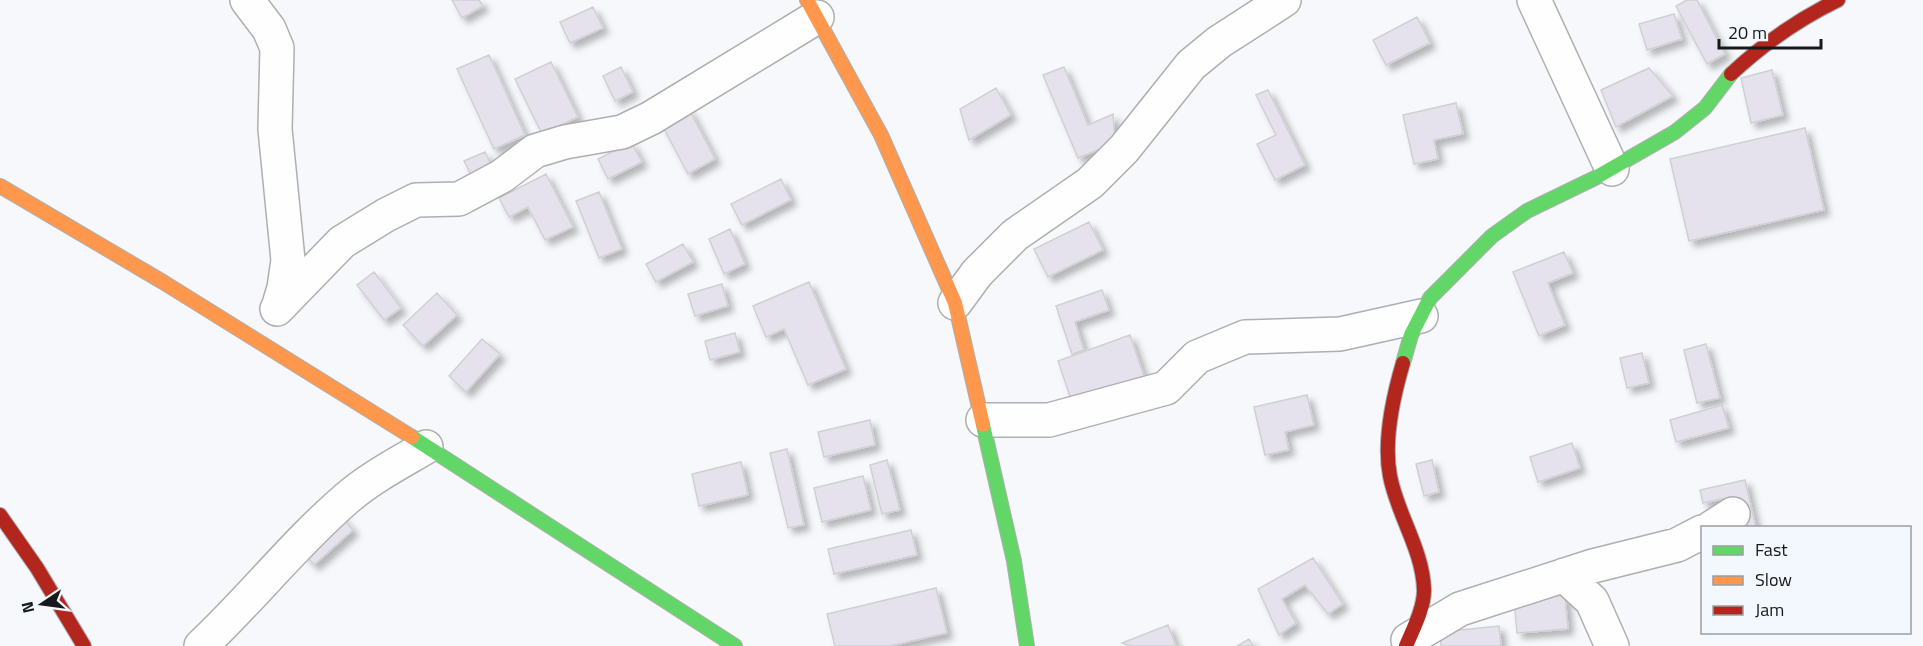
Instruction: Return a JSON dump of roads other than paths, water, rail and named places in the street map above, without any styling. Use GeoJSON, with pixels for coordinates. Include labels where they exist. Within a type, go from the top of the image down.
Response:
{"type":"FeatureCollection","features":[{"type":"Feature","properties":{"kind":"street"},"geometry":{"type":"LineString","coordinates":[[248,0],[269,29],[277,48],[275,129],[288,260],[284,288],[277,309]]}},
{"type":"Feature","properties":{"kind":"street"},"geometry":{"type":"LineString","coordinates":[[955,303],[977,273],[1015,235],[1090,183],[1124,148],[1191,65],[1219,42],[1284,0]]}},
{"type":"Feature","properties":{"kind":"street"},"geometry":{"type":"LineString","coordinates":[[1534,0],[1612,169]]}},
{"type":"Feature","properties":{"kind":"street"},"geometry":{"type":"LineString","coordinates":[[1407,643],[1424,591],[1413,544],[1390,476],[1388,444],[1397,382],[1411,335],[1430,298],[1492,236],[1527,211],[1646,151],[1705,108],[1732,73],[1768,42],[1816,10],[1838,0]]}},
{"type":"Feature","properties":{"kind":"street"},"geometry":{"type":"LineString","coordinates":[[252,339],[277,309],[342,242],[386,215],[416,200],[459,199],[502,176],[536,151],[565,142],[622,132],[812,9],[881,135],[926,232],[955,303],[1014,561],[1027,646]]}},
{"type":"Feature","properties":{"kind":"street"},"geometry":{"type":"LineString","coordinates":[[0,186],[426,447],[735,646]]}},
{"type":"Feature","properties":{"kind":"street"},"geometry":{"type":"LineString","coordinates":[[983,420],[1049,420],[1166,388],[1197,357],[1245,337],[1340,334],[1421,316]]}},
{"type":"Feature","properties":{"kind":"street"},"geometry":{"type":"LineString","coordinates":[[201,646],[297,545],[347,498],[382,472],[426,447]]}},
{"type":"Feature","properties":{"kind":"street"},"geometry":{"type":"LineString","coordinates":[[0,515],[37,568],[84,646]]}},
{"type":"Feature","properties":{"kind":"street"},"geometry":{"type":"LineString","coordinates":[[1407,643],[1460,609],[1564,575],[1666,548],[1701,532]]}},
{"type":"Feature","properties":{"kind":"street"},"geometry":{"type":"LineString","coordinates":[[1564,575],[1592,601],[1612,646]]}}]}
